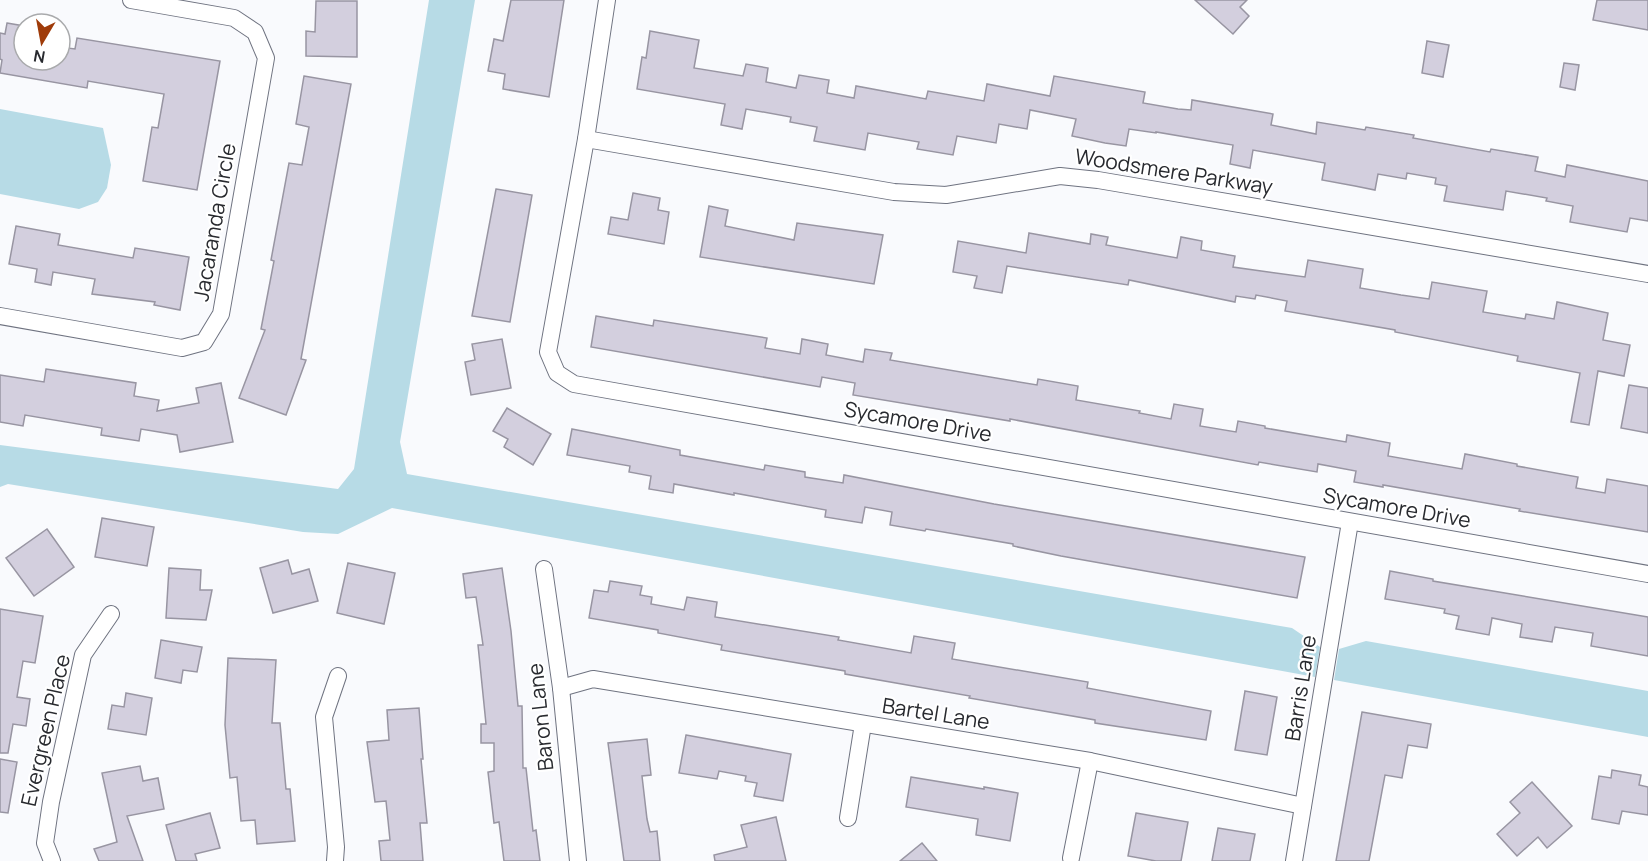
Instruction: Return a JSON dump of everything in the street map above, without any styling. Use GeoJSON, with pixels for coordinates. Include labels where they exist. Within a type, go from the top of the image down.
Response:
{"type":"FeatureCollection","features":[{"type":"Feature","properties":{"kind":"street","name":"Jacaranda Circle"},"geometry":{"type":"LineString","coordinates":[[0,316],[182,348],[204,342],[221,314],[266,58],[255,32],[234,18],[131,0]]}},
{"type":"Feature","properties":{"kind":"street","name":"Sycamore Drive"},"geometry":{"type":"LineString","coordinates":[[607,0],[586,139],[548,352],[557,373],[574,384],[1648,574]]}},
{"type":"Feature","properties":{"kind":"street","name":"Woodsmere Parkway"},"geometry":{"type":"LineString","coordinates":[[586,139],[894,192],[946,195],[1060,176],[1098,180],[1648,274]]}},
{"type":"Feature","properties":{"kind":"street","name":"Barris Lane"},"geometry":{"type":"LineString","coordinates":[[1294,861],[1350,522]]}},
{"type":"Feature","properties":{"kind":"street","name":"Baron Lane"},"geometry":{"type":"LineString","coordinates":[[543,569],[561,688],[578,861]]}},
{"type":"Feature","properties":{"kind":"street","name":"Evergreen Place"},"geometry":{"type":"LineString","coordinates":[[52,861],[45,843],[51,802],[83,655],[111,614]]}},
{"type":"Feature","properties":{"kind":"street"},"geometry":{"type":"LineString","coordinates":[[335,861],[336,846],[324,717],[338,676]]}},
{"type":"Feature","properties":{"kind":"street","name":"Bartel Lane"},"geometry":{"type":"LineString","coordinates":[[561,688],[593,678],[1090,761],[1303,806]]}},
{"type":"Feature","properties":{"kind":"street"},"geometry":{"type":"LineString","coordinates":[[848,818],[863,724]]}},
{"type":"Feature","properties":{"kind":"street"},"geometry":{"type":"LineString","coordinates":[[1071,858],[1090,761]]}},
{"type":"Feature","properties":{"kind":"water"},"geometry":{"type":"Polygon","coordinates":[[[429,0],[475,0],[400,442],[407,474],[1292,628],[1320,647],[1315,677],[392,508],[338,534],[303,532],[8,484],[0,487],[0,445],[338,489],[354,469],[429,0]]]}},
{"type":"Feature","properties":{"kind":"water"},"geometry":{"type":"Polygon","coordinates":[[[0,109],[103,128],[111,165],[107,188],[98,202],[79,209],[0,194],[0,109]]]}},
{"type":"Feature","properties":{"kind":"water"},"geometry":{"type":"Polygon","coordinates":[[[1366,641],[1648,691],[1648,737],[1334,680],[1339,649],[1366,641]]]}},
{"type":"Feature","properties":{"kind":"building"},"geometry":{"type":"Polygon","coordinates":[[[511,0],[564,0],[549,97],[503,89],[505,74],[488,71],[494,39],[503,41],[511,0]]]}},
{"type":"Feature","properties":{"kind":"building"},"geometry":{"type":"Polygon","coordinates":[[[1195,0],[1247,0],[1240,7],[1249,16],[1233,34],[1195,0]]]}},
{"type":"Feature","properties":{"kind":"building"},"geometry":{"type":"Polygon","coordinates":[[[1597,0],[1648,0],[1648,30],[1593,20],[1597,0]]]}},
{"type":"Feature","properties":{"kind":"building"},"geometry":{"type":"Polygon","coordinates":[[[316,1],[357,1],[357,57],[306,56],[306,31],[315,32],[316,1]]]}},
{"type":"Feature","properties":{"kind":"building"},"geometry":{"type":"Polygon","coordinates":[[[7,23],[12,24],[12,72],[72,72],[72,49],[75,49],[77,38],[220,61],[197,190],[143,181],[152,127],[158,128],[164,94],[88,81],[87,88],[0,73],[2,60],[0,59],[0,33],[5,34],[7,23]]]}},
{"type":"Feature","properties":{"kind":"building"},"geometry":{"type":"Polygon","coordinates":[[[650,31],[699,40],[694,68],[743,76],[746,64],[768,68],[766,82],[796,88],[799,75],[829,80],[827,93],[854,98],[856,86],[926,99],[928,91],[984,101],[987,84],[1050,96],[1054,76],[1145,92],[1143,103],[1191,110],[1192,100],[1273,114],[1271,125],[1316,134],[1317,122],[1365,130],[1366,127],[1490,152],[1491,149],[1538,157],[1535,171],[1565,177],[1567,165],[1648,181],[1648,221],[1630,218],[1627,232],[1570,222],[1573,206],[1546,201],[1547,198],[1506,191],[1503,210],[1444,201],[1447,186],[1435,184],[1436,178],[1407,173],[1406,179],[1378,174],[1375,190],[1322,180],[1325,163],[1253,150],[1250,168],[1230,164],[1233,145],[1156,132],[1129,129],[1126,146],[1105,143],[1072,136],[1076,119],[1030,110],[1027,129],[999,124],[996,143],[957,136],[953,155],[917,149],[919,142],[868,133],[865,150],[814,141],[817,127],[790,122],[791,117],[746,109],[742,129],[721,125],[725,104],[637,89],[642,57],[646,58],[650,31]]]}},
{"type":"Feature","properties":{"kind":"building"},"geometry":{"type":"Polygon","coordinates":[[[1427,41],[1449,45],[1443,77],[1422,73],[1427,41]]]}},
{"type":"Feature","properties":{"kind":"building"},"geometry":{"type":"Polygon","coordinates":[[[1564,63],[1579,65],[1575,90],[1560,87],[1564,63]]]}},
{"type":"Feature","properties":{"kind":"building"},"geometry":{"type":"Polygon","coordinates":[[[304,76],[351,84],[301,359],[306,360],[286,415],[239,398],[265,330],[261,329],[289,163],[302,165],[309,127],[296,124],[304,76]]]}},
{"type":"Feature","properties":{"kind":"building"},"geometry":{"type":"Polygon","coordinates":[[[496,189],[532,195],[510,322],[472,316],[496,189]]]}},
{"type":"Feature","properties":{"kind":"building"},"geometry":{"type":"Polygon","coordinates":[[[633,193],[660,198],[658,210],[669,212],[664,244],[608,234],[611,217],[628,220],[633,193]]]}},
{"type":"Feature","properties":{"kind":"building"},"geometry":{"type":"Polygon","coordinates":[[[709,206],[728,210],[725,226],[794,240],[797,223],[883,235],[874,284],[700,257],[709,206]]]}},
{"type":"Feature","properties":{"kind":"building"},"geometry":{"type":"Polygon","coordinates":[[[16,226],[60,234],[58,245],[133,258],[135,248],[189,257],[180,310],[154,305],[155,302],[92,294],[95,279],[53,272],[51,285],[35,282],[37,269],[9,264],[16,226]]]}},
{"type":"Feature","properties":{"kind":"building"},"geometry":{"type":"Polygon","coordinates":[[[1029,233],[1090,244],[1091,234],[1108,237],[1106,245],[1177,258],[1181,237],[1202,241],[1201,250],[1235,256],[1233,267],[1305,277],[1308,260],[1363,269],[1360,288],[1429,299],[1432,282],[1487,291],[1483,312],[1525,319],[1526,314],[1554,319],[1557,302],[1608,313],[1603,340],[1630,345],[1624,376],[1598,371],[1589,425],[1571,422],[1580,373],[1517,361],[1518,356],[1395,332],[1395,330],[1285,311],[1287,301],[1256,295],[1255,299],[1236,296],[1235,302],[1129,280],[1128,285],[1007,266],[1002,293],[974,288],[977,276],[953,272],[958,241],[1026,253],[1029,233]]]}},
{"type":"Feature","properties":{"kind":"building"},"geometry":{"type":"Polygon","coordinates":[[[596,316],[653,326],[654,320],[767,338],[765,348],[800,354],[802,339],[828,344],[826,355],[863,362],[865,349],[892,353],[890,360],[1037,385],[1038,379],[1078,386],[1076,400],[1171,419],[1174,404],[1203,409],[1200,426],[1236,432],[1238,421],[1346,442],[1347,435],[1390,443],[1388,456],[1462,469],[1465,454],[1578,477],[1576,488],[1605,493],[1607,479],[1648,486],[1648,532],[1519,511],[1520,509],[1383,485],[1383,487],[1354,482],[1356,471],[1318,464],[1317,472],[1259,462],[1258,465],[1010,419],[1010,421],[853,395],[855,383],[822,377],[820,387],[591,347],[596,316]]]}},
{"type":"Feature","properties":{"kind":"building"},"geometry":{"type":"Polygon","coordinates":[[[502,339],[511,388],[471,395],[465,362],[475,360],[472,344],[502,339]]]}},
{"type":"Feature","properties":{"kind":"building"},"geometry":{"type":"Polygon","coordinates":[[[46,369],[136,383],[134,396],[159,400],[157,411],[199,403],[196,388],[221,383],[233,442],[180,452],[177,435],[141,429],[139,441],[101,435],[102,428],[25,415],[23,426],[0,422],[0,375],[44,382],[46,369]]]}},
{"type":"Feature","properties":{"kind":"building"},"geometry":{"type":"Polygon","coordinates":[[[1629,385],[1648,388],[1648,433],[1621,428],[1629,385]]]}},
{"type":"Feature","properties":{"kind":"building"},"geometry":{"type":"Polygon","coordinates":[[[507,408],[551,434],[533,465],[504,447],[508,439],[493,431],[507,408]]]}},
{"type":"Feature","properties":{"kind":"building"},"geometry":{"type":"Polygon","coordinates":[[[572,429],[680,450],[680,455],[764,470],[765,465],[805,472],[805,477],[843,483],[844,475],[994,504],[1305,557],[1297,598],[1061,556],[1013,546],[1013,544],[890,525],[892,512],[865,507],[862,523],[825,517],[826,510],[734,493],[734,495],[674,484],[673,493],[649,489],[651,476],[629,472],[630,466],[567,455],[572,429]]]}},
{"type":"Feature","properties":{"kind":"building"},"geometry":{"type":"Polygon","coordinates":[[[102,518],[154,527],[147,566],[95,557],[102,518]]]}},
{"type":"Feature","properties":{"kind":"building"},"geometry":{"type":"Polygon","coordinates":[[[47,529],[74,567],[34,596],[6,558],[47,529]]]}},
{"type":"Feature","properties":{"kind":"building"},"geometry":{"type":"Polygon","coordinates":[[[288,560],[292,574],[309,569],[318,601],[273,613],[260,568],[288,560]]]}},
{"type":"Feature","properties":{"kind":"building"},"geometry":{"type":"Polygon","coordinates":[[[348,563],[395,573],[384,624],[337,613],[348,563]]]}},
{"type":"Feature","properties":{"kind":"building"},"geometry":{"type":"Polygon","coordinates":[[[169,568],[201,570],[200,590],[212,590],[206,620],[166,618],[169,568]]]}},
{"type":"Feature","properties":{"kind":"building"},"geometry":{"type":"Polygon","coordinates":[[[502,568],[518,706],[522,706],[523,768],[526,768],[533,831],[536,830],[540,861],[504,861],[499,822],[494,823],[488,772],[494,771],[494,743],[481,743],[481,724],[486,724],[478,645],[483,645],[476,597],[466,598],[463,574],[502,568]]]}},
{"type":"Feature","properties":{"kind":"building"},"geometry":{"type":"Polygon","coordinates":[[[1390,571],[1433,579],[1433,581],[1648,617],[1648,656],[1591,646],[1593,633],[1555,627],[1552,642],[1520,637],[1522,624],[1492,618],[1489,635],[1456,629],[1459,616],[1444,613],[1445,609],[1385,599],[1390,571]]]}},
{"type":"Feature","properties":{"kind":"building"},"geometry":{"type":"Polygon","coordinates":[[[610,581],[642,586],[640,595],[652,597],[651,604],[684,610],[687,597],[717,602],[715,617],[839,637],[838,640],[911,653],[914,636],[955,643],[952,659],[1088,682],[1087,688],[1211,711],[1206,740],[1095,723],[1095,720],[845,674],[845,671],[721,650],[722,645],[658,633],[658,630],[589,618],[594,590],[608,592],[610,581]]]}},
{"type":"Feature","properties":{"kind":"building"},"geometry":{"type":"Polygon","coordinates":[[[0,609],[43,616],[35,663],[23,661],[17,697],[30,699],[26,726],[13,724],[8,753],[0,753],[0,609]]]}},
{"type":"Feature","properties":{"kind":"building"},"geometry":{"type":"Polygon","coordinates":[[[161,640],[202,647],[197,672],[183,670],[181,683],[155,678],[161,640]]]}},
{"type":"Feature","properties":{"kind":"building"},"geometry":{"type":"Polygon","coordinates":[[[228,658],[276,660],[272,723],[280,723],[286,789],[290,789],[295,841],[257,844],[255,820],[241,821],[237,777],[230,778],[225,725],[228,658]]]}},
{"type":"Feature","properties":{"kind":"building"},"geometry":{"type":"Polygon","coordinates":[[[1245,691],[1277,697],[1267,755],[1235,750],[1245,691]]]}},
{"type":"Feature","properties":{"kind":"building"},"geometry":{"type":"Polygon","coordinates":[[[126,693],[152,698],[146,735],[108,729],[112,705],[124,707],[126,693]]]}},
{"type":"Feature","properties":{"kind":"building"},"geometry":{"type":"Polygon","coordinates":[[[419,708],[427,823],[420,823],[423,861],[381,861],[379,841],[390,840],[386,801],[375,802],[367,742],[389,740],[387,710],[419,708]]]}},
{"type":"Feature","properties":{"kind":"building"},"geometry":{"type":"Polygon","coordinates":[[[1362,712],[1431,724],[1427,748],[1408,745],[1402,778],[1385,775],[1369,861],[1336,861],[1362,712]]]}},
{"type":"Feature","properties":{"kind":"building"},"geometry":{"type":"Polygon","coordinates":[[[686,735],[791,754],[783,801],[754,796],[757,783],[745,781],[746,776],[719,771],[717,779],[679,773],[686,735]]]}},
{"type":"Feature","properties":{"kind":"building"},"geometry":{"type":"Polygon","coordinates":[[[647,739],[651,775],[642,776],[647,819],[650,832],[657,831],[660,861],[624,861],[608,743],[647,739]]]}},
{"type":"Feature","properties":{"kind":"building"},"geometry":{"type":"Polygon","coordinates":[[[0,759],[17,762],[8,813],[0,812],[0,759]]]}},
{"type":"Feature","properties":{"kind":"building"},"geometry":{"type":"Polygon","coordinates":[[[140,766],[143,781],[158,778],[164,809],[127,816],[143,861],[99,861],[94,849],[117,842],[102,773],[140,766]]]}},
{"type":"Feature","properties":{"kind":"building"},"geometry":{"type":"Polygon","coordinates":[[[1612,770],[1641,775],[1639,785],[1648,787],[1648,815],[1622,811],[1619,824],[1592,819],[1599,776],[1611,778],[1612,770]]]}},
{"type":"Feature","properties":{"kind":"building"},"geometry":{"type":"Polygon","coordinates":[[[911,777],[1018,793],[1010,841],[976,835],[978,819],[906,807],[911,777]]]}},
{"type":"Feature","properties":{"kind":"building"},"geometry":{"type":"Polygon","coordinates":[[[1532,782],[1572,826],[1547,848],[1538,837],[1517,856],[1497,834],[1520,813],[1510,802],[1532,782]]]}},
{"type":"Feature","properties":{"kind":"building"},"geometry":{"type":"Polygon","coordinates":[[[210,813],[220,848],[195,854],[197,861],[176,861],[166,825],[210,813]]]}},
{"type":"Feature","properties":{"kind":"building"},"geometry":{"type":"Polygon","coordinates":[[[1136,813],[1188,822],[1181,861],[1156,861],[1128,856],[1136,813]]]}},
{"type":"Feature","properties":{"kind":"building"},"geometry":{"type":"Polygon","coordinates":[[[776,817],[786,861],[715,861],[714,855],[747,847],[741,825],[776,817]]]}},
{"type":"Feature","properties":{"kind":"building"},"geometry":{"type":"Polygon","coordinates":[[[1218,828],[1255,834],[1250,861],[1212,861],[1218,828]]]}},
{"type":"Feature","properties":{"kind":"building"},"geometry":{"type":"Polygon","coordinates":[[[922,843],[937,861],[900,861],[922,843]]]}}]}
